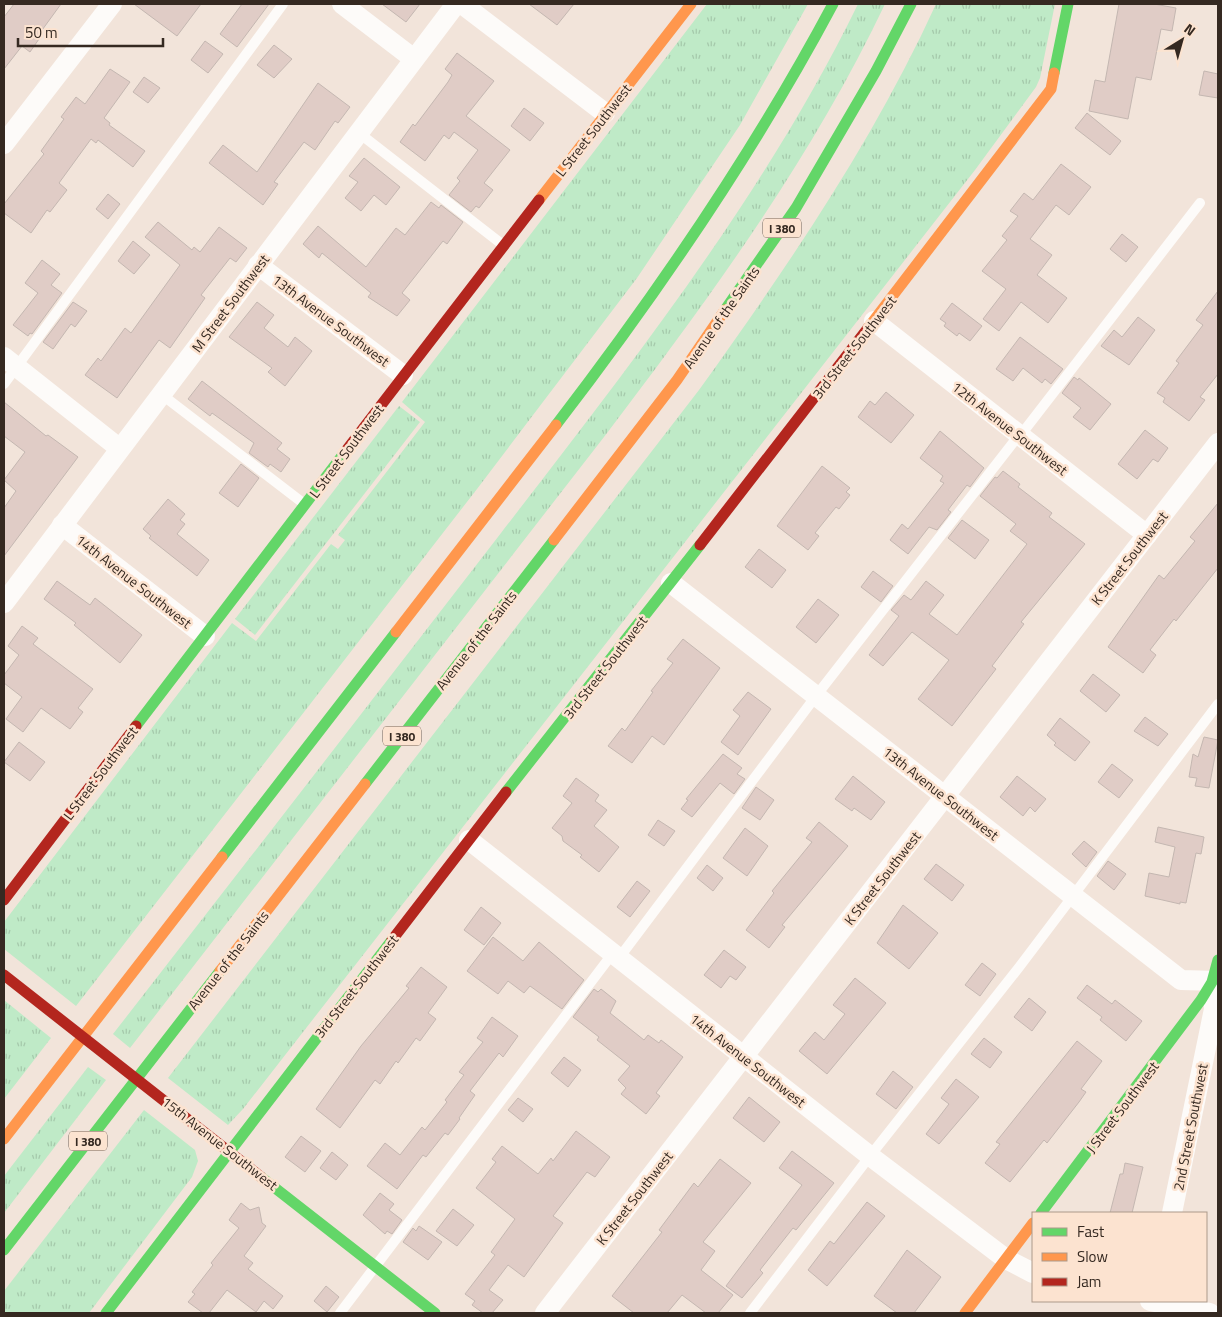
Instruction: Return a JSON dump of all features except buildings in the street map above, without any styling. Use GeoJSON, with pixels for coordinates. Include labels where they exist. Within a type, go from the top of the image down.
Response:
{"type":"FeatureCollection","features":[{"type":"Feature","properties":{"kind":"main road","name":"L Street Southwest"},"geometry":{"type":"LineString","coordinates":[[4,900],[403,375],[690,4]]}},
{"type":"Feature","properties":{"kind":"main road"},"geometry":{"type":"LineString","coordinates":[[4,1140],[621,339],[744,161],[769,121],[833,4]]}},
{"type":"Feature","properties":{"kind":"main road","name":"Avenue of the Saints"},"geometry":{"type":"LineString","coordinates":[[4,1250],[677,380],[796,208],[871,80],[911,4]]}},
{"type":"Feature","properties":{"kind":"main road","name":"3rd Street Southwest"},"geometry":{"type":"LineString","coordinates":[[106,1313],[469,840],[671,583],[1051,89],[1068,4]]}},
{"type":"Feature","properties":{"kind":"main road","name":"2nd Street Southwest"},"geometry":{"type":"LineString","coordinates":[[1201,1000],[1215,981],[1218,960]]}},
{"type":"Feature","properties":{"kind":"main road","name":"15th Avenue Southwest"},"geometry":{"type":"LineString","coordinates":[[4,975],[435,1313]]}},
{"type":"Feature","properties":{"kind":"main road","name":"J Street Southwest"},"geometry":{"type":"LineString","coordinates":[[1042,1212],[1201,1000]]}},
{"type":"Feature","properties":{"kind":"main road"},"geometry":{"type":"LineString","coordinates":[[965,1313],[1032,1225]]}},
{"type":"Feature","properties":{"kind":"street"},"geometry":{"type":"LineString","coordinates":[[4,144],[112,4]]}},
{"type":"Feature","properties":{"kind":"street"},"geometry":{"type":"LineString","coordinates":[[342,4],[414,59]]}},
{"type":"Feature","properties":{"kind":"street","name":"M Street Southwest"},"geometry":{"type":"LineString","coordinates":[[4,603],[119,448],[456,4]]}},
{"type":"Feature","properties":{"kind":"street"},"geometry":{"type":"LineString","coordinates":[[462,4],[606,113]]}},
{"type":"Feature","properties":{"kind":"street","name":"13th Avenue Southwest"},"geometry":{"type":"LineString","coordinates":[[258,265],[403,375]]}},
{"type":"Feature","properties":{"kind":"street","name":"12th Avenue Southwest"},"geometry":{"type":"LineString","coordinates":[[874,321],[1146,535]]}},
{"type":"Feature","properties":{"kind":"street"},"geometry":{"type":"LineString","coordinates":[[10,362],[119,448]]}},
{"type":"Feature","properties":{"kind":"street","name":"K Street Southwest"},"geometry":{"type":"LineString","coordinates":[[545,1313],[1218,443]]}},
{"type":"Feature","properties":{"kind":"street","name":"14th Avenue Southwest"},"geometry":{"type":"LineString","coordinates":[[62,525],[205,636]]}},
{"type":"Feature","properties":{"kind":"street","name":"13th Avenue Southwest"},"geometry":{"type":"LineString","coordinates":[[671,583],[1181,980],[1215,981]]}},
{"type":"Feature","properties":{"kind":"street","name":"14th Avenue Southwest"},"geometry":{"type":"LineString","coordinates":[[469,840],[870,1156],[1006,1259],[1032,1272]]}},
{"type":"Feature","properties":{"kind":"street","name":"2nd Street Southwest"},"geometry":{"type":"LineString","coordinates":[[1172,1212],[1214,1010],[1215,981]]}},
{"type":"Feature","properties":{"kind":"street"},"geometry":{"type":"LineString","coordinates":[[1156,1302],[1210,1313]]}},
{"type":"Feature","properties":{"kind":"lane"},"geometry":{"type":"LineString","coordinates":[[4,384],[10,362],[283,4]]}},
{"type":"Feature","properties":{"kind":"lane"},"geometry":{"type":"LineString","coordinates":[[358,133],[503,245]]}},
{"type":"Feature","properties":{"kind":"lane"},"geometry":{"type":"LineString","coordinates":[[340,1313],[816,696],[1200,203]]}},
{"type":"Feature","properties":{"kind":"lane"},"geometry":{"type":"LineString","coordinates":[[161,394],[305,504]]}},
{"type":"Feature","properties":{"kind":"lane"},"geometry":{"type":"LineString","coordinates":[[750,1313],[870,1156],[1020,966],[1218,704]]}},
{"type":"Feature","properties":{"kind":"green space"},"geometry":{"type":"Polygon","coordinates":[[[707,4],[808,4],[740,125],[637,278],[477,489],[76,1006],[4,949],[4,922],[232,623],[256,641],[331,544],[338,549],[345,540],[338,535],[425,422],[402,402],[707,4]]]}},
{"type":"Feature","properties":{"kind":"green space"},"geometry":{"type":"Polygon","coordinates":[[[858,4],[885,4],[856,62],[824,118],[756,228],[604,437],[130,1048],[113,1034],[501,533],[646,342],[738,211],[781,144],[821,75],[858,4]]]}},
{"type":"Feature","properties":{"kind":"green space"},"geometry":{"type":"Polygon","coordinates":[[[936,4],[1055,4],[1040,78],[1036,87],[975,170],[243,1109],[228,1125],[168,1078],[699,390],[827,203],[885,105],[936,4]]]}},
{"type":"Feature","properties":{"kind":"green space"},"geometry":{"type":"Polygon","coordinates":[[[399,406],[420,422],[255,635],[235,619],[399,406]]]}},
{"type":"Feature","properties":{"kind":"green space"},"geometry":{"type":"Polygon","coordinates":[[[4,1000],[51,1038],[4,1099],[4,1000]]]}},
{"type":"Feature","properties":{"kind":"green space"},"geometry":{"type":"Polygon","coordinates":[[[88,1067],[106,1080],[4,1213],[4,1176],[88,1067]]]}},
{"type":"Feature","properties":{"kind":"green space"},"geometry":{"type":"Polygon","coordinates":[[[144,1110],[195,1150],[198,1161],[192,1177],[89,1313],[4,1313],[4,1291],[144,1110]]]}},
{"type":"Feature","properties":{"kind":"traffic: fast"},"geometry":{"type":"LineString","coordinates":[[556,425],[631,324],[703,220],[770,114],[833,4]]}},
{"type":"Feature","properties":{"kind":"traffic: fast"},"geometry":{"type":"LineString","coordinates":[[725,310],[796,208],[876,71],[911,4]]}},
{"type":"Feature","properties":{"kind":"traffic: fast"},"geometry":{"type":"LineString","coordinates":[[1054,73],[1068,4]]}},
{"type":"Feature","properties":{"kind":"traffic: fast"},"geometry":{"type":"LineString","coordinates":[[136,726],[345,452]]}},
{"type":"Feature","properties":{"kind":"traffic: fast"},"geometry":{"type":"LineString","coordinates":[[365,784],[554,540]]}},
{"type":"Feature","properties":{"kind":"traffic: fast"},"geometry":{"type":"LineString","coordinates":[[506,792],[700,545]]}},
{"type":"Feature","properties":{"kind":"traffic: fast"},"geometry":{"type":"LineString","coordinates":[[222,857],[396,632]]}},
{"type":"Feature","properties":{"kind":"traffic: fast"},"geometry":{"type":"LineString","coordinates":[[106,1313],[392,940]]}},
{"type":"Feature","properties":{"kind":"traffic: fast"},"geometry":{"type":"LineString","coordinates":[[1042,1212],[1201,1000],[1212,982],[1218,960]]}},
{"type":"Feature","properties":{"kind":"traffic: fast"},"geometry":{"type":"LineString","coordinates":[[4,1250],[220,971]]}},
{"type":"Feature","properties":{"kind":"traffic: fast"},"geometry":{"type":"LineString","coordinates":[[261,1177],[435,1313]]}},
{"type":"Feature","properties":{"kind":"traffic: slow"},"geometry":{"type":"LineString","coordinates":[[539,200],[691,4]]}},
{"type":"Feature","properties":{"kind":"traffic: slow"},"geometry":{"type":"LineString","coordinates":[[868,328],[1051,89],[1054,73]]}},
{"type":"Feature","properties":{"kind":"traffic: slow"},"geometry":{"type":"LineString","coordinates":[[554,540],[677,380],[725,310]]}},
{"type":"Feature","properties":{"kind":"traffic: slow"},"geometry":{"type":"LineString","coordinates":[[396,632],[556,425]]}},
{"type":"Feature","properties":{"kind":"traffic: slow"},"geometry":{"type":"LineString","coordinates":[[220,971],[365,784]]}},
{"type":"Feature","properties":{"kind":"traffic: slow"},"geometry":{"type":"LineString","coordinates":[[4,1139],[222,857]]}},
{"type":"Feature","properties":{"kind":"traffic: slow"},"geometry":{"type":"LineString","coordinates":[[965,1313],[1032,1224]]}},
{"type":"Feature","properties":{"kind":"traffic: jam"},"geometry":{"type":"LineString","coordinates":[[345,452],[539,200]]}},
{"type":"Feature","properties":{"kind":"traffic: jam"},"geometry":{"type":"LineString","coordinates":[[700,545],[868,328]]}},
{"type":"Feature","properties":{"kind":"traffic: jam"},"geometry":{"type":"LineString","coordinates":[[4,900],[136,726]]}},
{"type":"Feature","properties":{"kind":"traffic: jam"},"geometry":{"type":"LineString","coordinates":[[392,940],[506,792]]}},
{"type":"Feature","properties":{"kind":"traffic: jam"},"geometry":{"type":"LineString","coordinates":[[4,975],[261,1177]]}}]}
